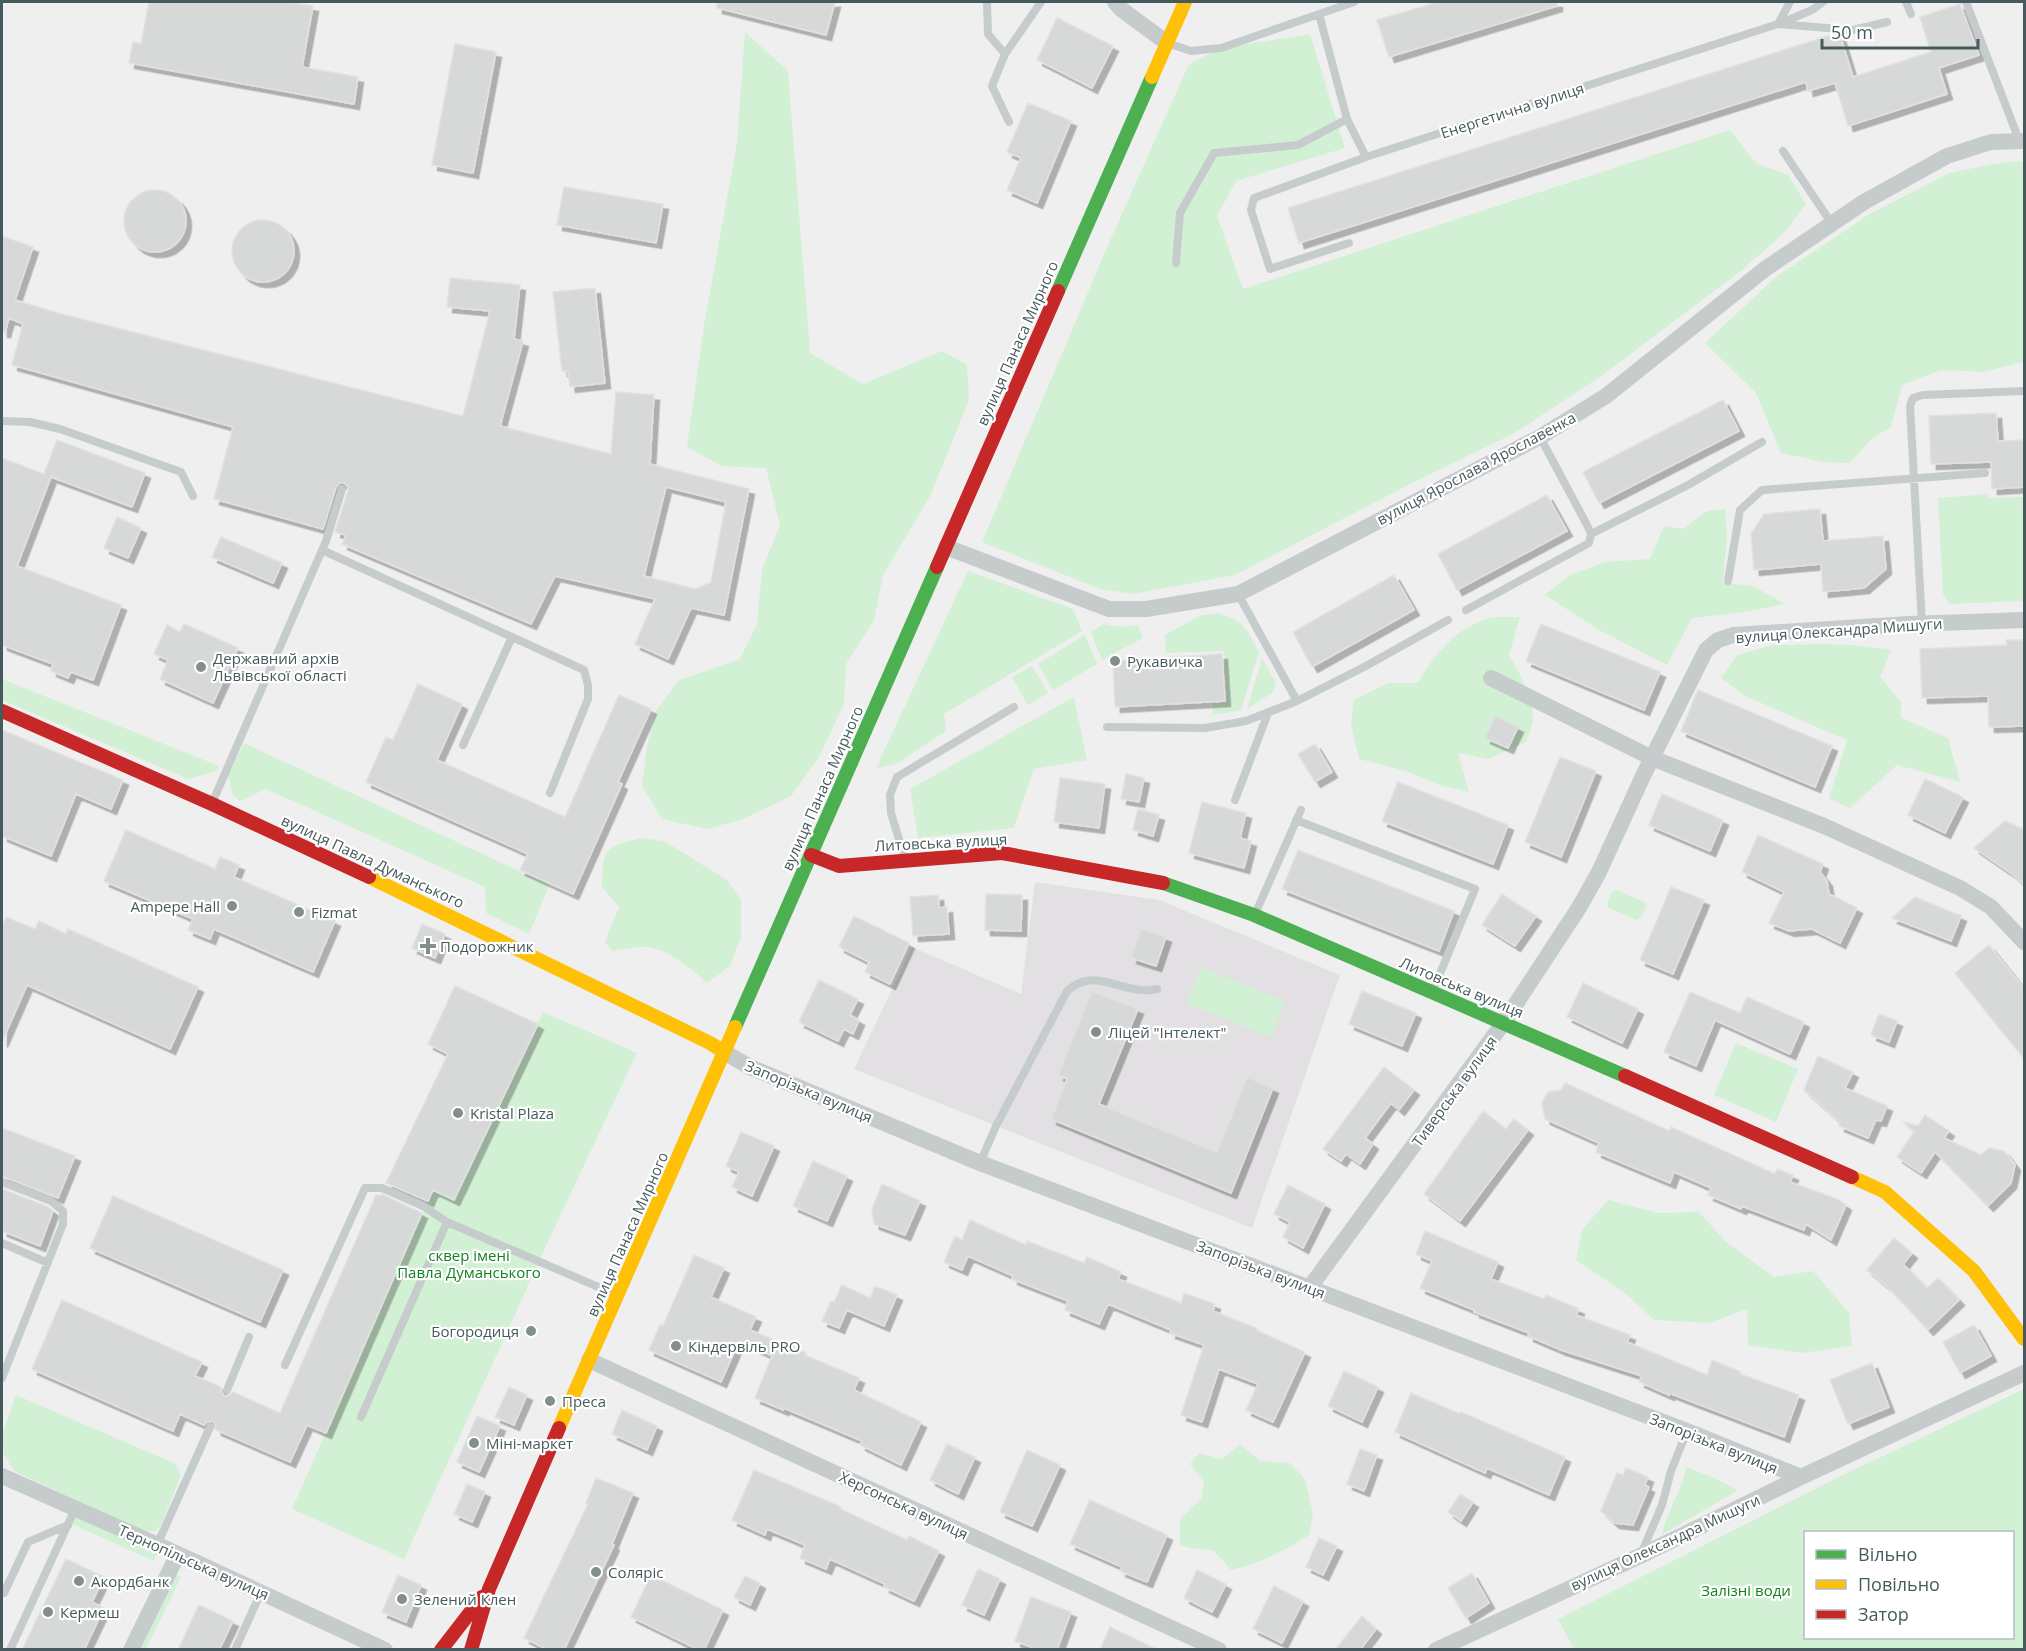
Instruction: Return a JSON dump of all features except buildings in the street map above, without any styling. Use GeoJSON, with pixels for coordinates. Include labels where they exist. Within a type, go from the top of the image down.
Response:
{"type":"FeatureCollection","features":[{"type":"Feature","properties":{"kind":"street"},"geometry":{"type":"LineString","coordinates":[[1115,2],[1167,43]]}},
{"type":"Feature","properties":{"kind":"street","name":"вулиця Панаса Мирного"},"geometry":{"type":"LineString","coordinates":[[471,1650],[489,1588],[1185,2]]}},
{"type":"Feature","properties":{"kind":"street","name":"вулиця Ярослава Ярославенка"},"geometry":{"type":"LineString","coordinates":[[946,548],[1109,609],[1146,609],[1238,594],[1540,437],[1606,396],[1765,269],[1864,202],[1947,156],[1991,142],[2022,141]]}},
{"type":"Feature","properties":{"kind":"street","name":"вулиця Олександра Мишуги"},"geometry":{"type":"LineString","coordinates":[[1652,759],[1706,650],[1718,640],[1733,635],[2025,620]]}},
{"type":"Feature","properties":{"kind":"street"},"geometry":{"type":"LineString","coordinates":[[1489,682],[1652,759],[1824,826],[1960,888],[1991,907],[2025,942]]}},
{"type":"Feature","properties":{"kind":"street","name":"вулиця Павла Думанського"},"geometry":{"type":"LineString","coordinates":[[2,711],[409,895],[710,1043],[724,1052]]}},
{"type":"Feature","properties":{"kind":"street","name":"Тиверська вулиця"},"geometry":{"type":"LineString","coordinates":[[1310,1287],[1504,1022],[1580,906],[1652,759]]}},
{"type":"Feature","properties":{"kind":"street","name":"Литовська вулиця"},"geometry":{"type":"LineString","coordinates":[[811,855],[839,866],[1002,853],[1168,884],[1254,915],[1504,1022],[1885,1192],[1974,1271],[2025,1339]]}},
{"type":"Feature","properties":{"kind":"street","name":"Запорізька вулиця"},"geometry":{"type":"LineString","coordinates":[[724,1052],[750,1067],[980,1163],[1687,1431],[1801,1477]]}},
{"type":"Feature","properties":{"kind":"street","name":"Херсонська вулиця"},"geometry":{"type":"LineString","coordinates":[[589,1360],[1219,1650]]}},
{"type":"Feature","properties":{"kind":"street","name":"вулиця Олександра Мишуги"},"geometry":{"type":"LineString","coordinates":[[1436,1650],[2025,1373]]}},
{"type":"Feature","properties":{"kind":"street","name":"Тернопільська вулиця"},"geometry":{"type":"LineString","coordinates":[[2,1476],[386,1650]]}},
{"type":"Feature","properties":{"kind":"street"},"geometry":{"type":"LineString","coordinates":[[131,1650],[178,1554]]}},
{"type":"Feature","properties":{"kind":"street","name":"вулиця Панаса Мирного"},"geometry":{"type":"LineString","coordinates":[[441,1650],[489,1588]]}},
{"type":"Feature","properties":{"kind":"lane"},"geometry":{"type":"LineString","coordinates":[[987,2],[988,34],[1005,54]]}},
{"type":"Feature","properties":{"kind":"lane"},"geometry":{"type":"LineString","coordinates":[[1009,122],[992,86],[1005,54],[1041,2]]}},
{"type":"Feature","properties":{"kind":"lane"},"geometry":{"type":"LineString","coordinates":[[1167,43],[1191,51],[1221,48],[1354,2]]}},
{"type":"Feature","properties":{"kind":"lane"},"geometry":{"type":"LineString","coordinates":[[1790,2],[1778,24],[1854,30],[1887,22]]}},
{"type":"Feature","properties":{"kind":"lane","name":"Енергетична вулиця"},"geometry":{"type":"LineString","coordinates":[[1349,243],[1270,269],[1251,210],[1254,198],[1366,158],[1778,24],[1812,10],[1823,2]]}},
{"type":"Feature","properties":{"kind":"lane"},"geometry":{"type":"LineString","coordinates":[[1906,2],[1911,14]]}},
{"type":"Feature","properties":{"kind":"lane"},"geometry":{"type":"LineString","coordinates":[[1966,2],[2022,141]]}},
{"type":"Feature","properties":{"kind":"lane"},"geometry":{"type":"LineString","coordinates":[[1319,14],[1347,118],[1366,158]]}},
{"type":"Feature","properties":{"kind":"lane"},"geometry":{"type":"LineString","coordinates":[[1176,263],[1180,213],[1214,153],[1298,146],[1347,118]]}},
{"type":"Feature","properties":{"kind":"lane"},"geometry":{"type":"LineString","coordinates":[[1783,151],[1832,224]]}},
{"type":"Feature","properties":{"kind":"lane"},"geometry":{"type":"LineString","coordinates":[[1922,624],[1910,406],[1913,398],[1923,394],[2025,391]]}},
{"type":"Feature","properties":{"kind":"lane"},"geometry":{"type":"LineString","coordinates":[[2,421],[30,422],[60,429],[181,472],[193,496]]}},
{"type":"Feature","properties":{"kind":"lane"},"geometry":{"type":"LineString","coordinates":[[1466,609],[1589,543],[1591,534],[1540,437]]}},
{"type":"Feature","properties":{"kind":"lane"},"geometry":{"type":"LineString","coordinates":[[1591,534],[1688,485],[1762,442]]}},
{"type":"Feature","properties":{"kind":"lane"},"geometry":{"type":"LineString","coordinates":[[1728,581],[1740,510],[1762,490],[1985,473]]}},
{"type":"Feature","properties":{"kind":"lane"},"geometry":{"type":"LineString","coordinates":[[212,804],[321,550],[342,489]]}},
{"type":"Feature","properties":{"kind":"lane"},"geometry":{"type":"LineString","coordinates":[[321,550],[584,670],[588,685],[588,699],[550,793]]}},
{"type":"Feature","properties":{"kind":"lane"},"geometry":{"type":"LineString","coordinates":[[1238,594],[1298,701]]}},
{"type":"Feature","properties":{"kind":"lane"},"geometry":{"type":"LineString","coordinates":[[1107,726],[1205,728],[1246,721],[1298,701],[1448,620]]}},
{"type":"Feature","properties":{"kind":"lane"},"geometry":{"type":"LineString","coordinates":[[463,745],[512,638]]}},
{"type":"Feature","properties":{"kind":"lane"},"geometry":{"type":"LineString","coordinates":[[905,859],[899,846],[891,813],[890,795],[897,777],[1014,707]]}},
{"type":"Feature","properties":{"kind":"lane"},"geometry":{"type":"LineString","coordinates":[[1235,800],[1268,713]]}},
{"type":"Feature","properties":{"kind":"lane"},"geometry":{"type":"LineString","coordinates":[[1254,915],[1301,810]]}},
{"type":"Feature","properties":{"kind":"lane"},"geometry":{"type":"LineString","coordinates":[[1296,820],[1474,889],[1433,992]]}},
{"type":"Feature","properties":{"kind":"lane"},"geometry":{"type":"LineString","coordinates":[[980,1163],[996,1126],[1067,992],[1085,980],[1098,980],[1137,990],[1157,989]]}},
{"type":"Feature","properties":{"kind":"lane"},"geometry":{"type":"LineString","coordinates":[[2,1182],[51,1201],[63,1211],[63,1224],[2,1378]]}},
{"type":"Feature","properties":{"kind":"lane"},"geometry":{"type":"LineString","coordinates":[[285,1365],[365,1188],[382,1188],[423,1206],[447,1222],[618,1295]]}},
{"type":"Feature","properties":{"kind":"lane"},"geometry":{"type":"LineString","coordinates":[[361,1417],[447,1222]]}},
{"type":"Feature","properties":{"kind":"lane"},"geometry":{"type":"LineString","coordinates":[[2,1243],[48,1263]]}},
{"type":"Feature","properties":{"kind":"lane"},"geometry":{"type":"LineString","coordinates":[[227,1390],[249,1337]]}},
{"type":"Feature","properties":{"kind":"lane"},"geometry":{"type":"LineString","coordinates":[[157,1545],[210,1427]]}},
{"type":"Feature","properties":{"kind":"lane"},"geometry":{"type":"LineString","coordinates":[[1640,1556],[1662,1505],[1671,1471],[1687,1431]]}},
{"type":"Feature","properties":{"kind":"lane"},"geometry":{"type":"LineString","coordinates":[[10,1650],[75,1509]]}},
{"type":"Feature","properties":{"kind":"lane"},"geometry":{"type":"LineString","coordinates":[[2,1593],[28,1542],[68,1525]]}},
{"type":"Feature","properties":{"kind":"lane"},"geometry":{"type":"LineString","coordinates":[[235,1650],[261,1592]]}},
{"type":"Feature","properties":{"kind":"shaded area","name":"Ліцей \"Інтелект\""},"geometry":{"type":"Polygon","coordinates":[[[1035,882],[1159,900],[1340,975],[1252,1228],[854,1069],[912,947],[1021,994],[1035,882]]]}},
{"type":"Feature","properties":{"kind":"green space"},"geometry":{"type":"Polygon","coordinates":[[[745,32],[788,71],[810,353],[863,384],[942,351],[967,365],[969,400],[930,496],[883,575],[874,620],[846,664],[844,704],[819,757],[791,796],[743,819],[707,829],[662,819],[642,786],[647,746],[656,711],[679,680],[740,659],[757,624],[762,570],[780,525],[766,468],[722,466],[687,447],[704,325],[737,143],[745,32]]]}},
{"type":"Feature","properties":{"kind":"green space"},"geometry":{"type":"Polygon","coordinates":[[[1310,34],[1345,148],[1236,181],[1217,216],[1243,289],[1730,130],[1756,163],[1788,175],[1806,204],[1785,232],[1742,270],[1597,379],[1513,434],[1416,481],[1235,575],[1133,594],[1100,589],[982,542],[1108,245],[1189,64],[1221,48],[1310,34]]]}},
{"type":"Feature","properties":{"kind":"green space"},"geometry":{"type":"Polygon","coordinates":[[[2017,161],[2024,163],[2024,362],[1982,372],[1941,370],[1902,385],[1891,427],[1871,439],[1850,463],[1823,462],[1781,453],[1756,393],[1705,343],[1776,277],[1868,215],[1949,173],[2017,161]]]}},
{"type":"Feature","properties":{"kind":"green space"},"geometry":{"type":"Polygon","coordinates":[[[1988,494],[1988,498],[2024,497],[2024,601],[1950,604],[1943,594],[1938,498],[1988,494]]]}},
{"type":"Feature","properties":{"kind":"green space"},"geometry":{"type":"Polygon","coordinates":[[[1725,509],[1727,535],[1723,583],[1753,586],[1785,604],[1739,613],[1692,618],[1667,665],[1601,631],[1545,595],[1570,575],[1605,562],[1650,559],[1664,526],[1683,529],[1707,511],[1725,509]]]}},
{"type":"Feature","properties":{"kind":"green space"},"geometry":{"type":"Polygon","coordinates":[[[968,571],[1073,609],[1082,631],[944,714],[946,731],[896,764],[876,768],[968,571]]]}},
{"type":"Feature","properties":{"kind":"green space"},"geometry":{"type":"Polygon","coordinates":[[[1218,613],[1240,623],[1259,652],[1241,710],[1213,715],[1212,703],[1227,702],[1224,651],[1166,653],[1165,635],[1199,616],[1218,613]]]}},
{"type":"Feature","properties":{"kind":"green space"},"geometry":{"type":"Polygon","coordinates":[[[1520,617],[1509,656],[1525,686],[1533,712],[1526,742],[1488,759],[1458,753],[1469,792],[1439,785],[1406,771],[1359,759],[1351,723],[1354,700],[1388,683],[1418,683],[1439,652],[1468,627],[1491,618],[1520,617]]]}},
{"type":"Feature","properties":{"kind":"green space"},"geometry":{"type":"Polygon","coordinates":[[[1104,624],[1121,627],[1138,625],[1143,638],[1102,660],[1091,632],[1104,624]]]}},
{"type":"Feature","properties":{"kind":"green space"},"geometry":{"type":"Polygon","coordinates":[[[1085,635],[1097,664],[1053,690],[1038,664],[1085,635]]]}},
{"type":"Feature","properties":{"kind":"green space"},"geometry":{"type":"Polygon","coordinates":[[[1773,645],[1853,645],[1891,650],[1880,677],[1901,702],[1901,718],[1948,738],[1960,782],[1897,765],[1850,808],[1829,799],[1847,740],[1745,696],[1721,678],[1737,655],[1773,645]]]}},
{"type":"Feature","properties":{"kind":"green space"},"geometry":{"type":"Polygon","coordinates":[[[1262,658],[1276,683],[1273,692],[1247,709],[1262,658]]]}},
{"type":"Feature","properties":{"kind":"green space"},"geometry":{"type":"Polygon","coordinates":[[[1032,666],[1048,693],[1028,705],[1012,677],[1032,666]]]}},
{"type":"Feature","properties":{"kind":"green space"},"geometry":{"type":"Polygon","coordinates":[[[2,679],[219,766],[216,771],[188,779],[2,700],[2,679]]]}},
{"type":"Feature","properties":{"kind":"green space"},"geometry":{"type":"Polygon","coordinates":[[[1074,697],[1087,760],[1034,769],[1014,828],[918,838],[910,789],[1074,697]]]}},
{"type":"Feature","properties":{"kind":"green space"},"geometry":{"type":"Polygon","coordinates":[[[244,743],[549,885],[529,934],[486,913],[485,887],[266,789],[240,801],[233,795],[228,776],[244,743]]]}},
{"type":"Feature","properties":{"kind":"green space"},"geometry":{"type":"Polygon","coordinates":[[[640,838],[664,841],[727,880],[741,900],[741,937],[730,966],[707,983],[684,964],[657,949],[637,947],[613,951],[605,942],[619,907],[602,887],[605,858],[612,848],[619,844],[640,838]]]}},
{"type":"Feature","properties":{"kind":"green space"},"geometry":{"type":"Polygon","coordinates":[[[1617,890],[1644,902],[1646,907],[1641,917],[1636,920],[1609,908],[1607,904],[1611,893],[1617,890]]]}},
{"type":"Feature","properties":{"kind":"green space"},"geometry":{"type":"Polygon","coordinates":[[[1201,967],[1285,1001],[1271,1037],[1187,1003],[1201,967]]]}},
{"type":"Feature","properties":{"kind":"green space","name":"сквер імені Павла Думанського"},"geometry":{"type":"Polygon","coordinates":[[[543,1012],[637,1053],[552,1233],[404,1559],[292,1509],[433,1190],[454,1200],[543,1012]]]}},
{"type":"Feature","properties":{"kind":"green space"},"geometry":{"type":"Polygon","coordinates":[[[1736,1043],[1798,1069],[1776,1122],[1714,1095],[1736,1043]]]}},
{"type":"Feature","properties":{"kind":"green space"},"geometry":{"type":"Polygon","coordinates":[[[1608,1200],[1659,1213],[1699,1212],[1726,1242],[1774,1277],[1813,1271],[1849,1313],[1852,1346],[1802,1353],[1748,1345],[1747,1309],[1709,1323],[1654,1320],[1625,1293],[1576,1260],[1582,1230],[1608,1200]]]}},
{"type":"Feature","properties":{"kind":"green space","name":"Залізні води"},"geometry":{"type":"Polygon","coordinates":[[[2024,1389],[2024,1649],[1574,1649],[1558,1619],[1847,1473],[2024,1389]]]}},
{"type":"Feature","properties":{"kind":"green space"},"geometry":{"type":"Polygon","coordinates":[[[16,1395],[174,1463],[180,1471],[180,1477],[161,1525],[155,1531],[144,1532],[14,1471],[4,1454],[2,1435],[16,1395]]]}},
{"type":"Feature","properties":{"kind":"green space"},"geometry":{"type":"Polygon","coordinates":[[[1240,1444],[1260,1461],[1290,1463],[1305,1479],[1313,1515],[1309,1535],[1272,1556],[1231,1570],[1213,1550],[1180,1545],[1180,1519],[1201,1499],[1204,1482],[1190,1464],[1199,1453],[1222,1459],[1240,1444]]]}},
{"type":"Feature","properties":{"kind":"green space"},"geometry":{"type":"Polygon","coordinates":[[[1686,1467],[1738,1490],[1662,1535],[1667,1517],[1686,1467]]]}},
{"type":"Feature","properties":{"kind":"green space"},"geometry":{"type":"Polygon","coordinates":[[[77,1512],[160,1549],[154,1561],[72,1524],[77,1512]]]}},
{"type":"Feature","properties":{"kind":"green space"},"geometry":{"type":"Polygon","coordinates":[[[171,1573],[181,1577],[146,1649],[134,1650],[171,1573]]]}},
{"type":"Feature","properties":{"kind":"traffic: fast"},"geometry":{"type":"LineString","coordinates":[[1058,291],[1152,77]]}},
{"type":"Feature","properties":{"kind":"traffic: fast"},"geometry":{"type":"LineString","coordinates":[[735,1027],[937,567]]}},
{"type":"Feature","properties":{"kind":"traffic: fast"},"geometry":{"type":"LineString","coordinates":[[1163,883],[1254,915],[1625,1076]]}},
{"type":"Feature","properties":{"kind":"traffic: slow"},"geometry":{"type":"LineString","coordinates":[[1152,77],[1185,2]]}},
{"type":"Feature","properties":{"kind":"traffic: slow"},"geometry":{"type":"LineString","coordinates":[[369,877],[710,1043],[724,1052]]}},
{"type":"Feature","properties":{"kind":"traffic: slow"},"geometry":{"type":"LineString","coordinates":[[559,1428],[735,1027]]}},
{"type":"Feature","properties":{"kind":"traffic: slow"},"geometry":{"type":"LineString","coordinates":[[1852,1177],[1885,1192],[1974,1271],[2024,1339]]}},
{"type":"Feature","properties":{"kind":"traffic: jam"},"geometry":{"type":"LineString","coordinates":[[937,567],[1058,291]]}},
{"type":"Feature","properties":{"kind":"traffic: jam"},"geometry":{"type":"LineString","coordinates":[[2,711],[212,804],[369,877]]}},
{"type":"Feature","properties":{"kind":"traffic: jam"},"geometry":{"type":"LineString","coordinates":[[811,855],[839,866],[1002,853],[1163,883]]}},
{"type":"Feature","properties":{"kind":"traffic: jam"},"geometry":{"type":"LineString","coordinates":[[1625,1076],[1852,1177]]}},
{"type":"Feature","properties":{"kind":"traffic: jam"},"geometry":{"type":"LineString","coordinates":[[471,1650],[489,1589],[559,1428]]}},
{"type":"Feature","properties":{"kind":"traffic: jam"},"geometry":{"type":"LineString","coordinates":[[441,1650],[482,1597]]}},
{"type":"Feature","properties":{"kind":"place","name":"Рукавичка"},"geometry":{"type":"Point","coordinates":[1115,661]}},
{"type":"Feature","properties":{"kind":"place","name":"Державний архів Львівської області"},"geometry":{"type":"Point","coordinates":[201,667]}},
{"type":"Feature","properties":{"kind":"place","name":"Ampepe Hall"},"geometry":{"type":"Point","coordinates":[232,906]}},
{"type":"Feature","properties":{"kind":"place","name":"Fizmat"},"geometry":{"type":"Point","coordinates":[299,912]}},
{"type":"Feature","properties":{"kind":"place","name":"Подорожник"},"geometry":{"type":"Point","coordinates":[428,946]}},
{"type":"Feature","properties":{"kind":"place","name":"Ліцей \"Інтелект\""},"geometry":{"type":"Point","coordinates":[1096,1032]}},
{"type":"Feature","properties":{"kind":"place","name":"Kristal Plaza"},"geometry":{"type":"Point","coordinates":[458,1113]}},
{"type":"Feature","properties":{"kind":"place","name":"Богородиця"},"geometry":{"type":"Point","coordinates":[531,1331]}},
{"type":"Feature","properties":{"kind":"place","name":"Кіндервіль PRO"},"geometry":{"type":"Point","coordinates":[676,1346]}},
{"type":"Feature","properties":{"kind":"place","name":"Преса"},"geometry":{"type":"Point","coordinates":[550,1401]}},
{"type":"Feature","properties":{"kind":"place","name":"Міні-маркет"},"geometry":{"type":"Point","coordinates":[474,1443]}},
{"type":"Feature","properties":{"kind":"place","name":"Соляріс"},"geometry":{"type":"Point","coordinates":[596,1572]}},
{"type":"Feature","properties":{"kind":"place","name":"Акордбанк"},"geometry":{"type":"Point","coordinates":[79,1581]}},
{"type":"Feature","properties":{"kind":"place","name":"Зелений Клен"},"geometry":{"type":"Point","coordinates":[402,1599]}},
{"type":"Feature","properties":{"kind":"place","name":"Кермеш"},"geometry":{"type":"Point","coordinates":[48,1612]}}]}
